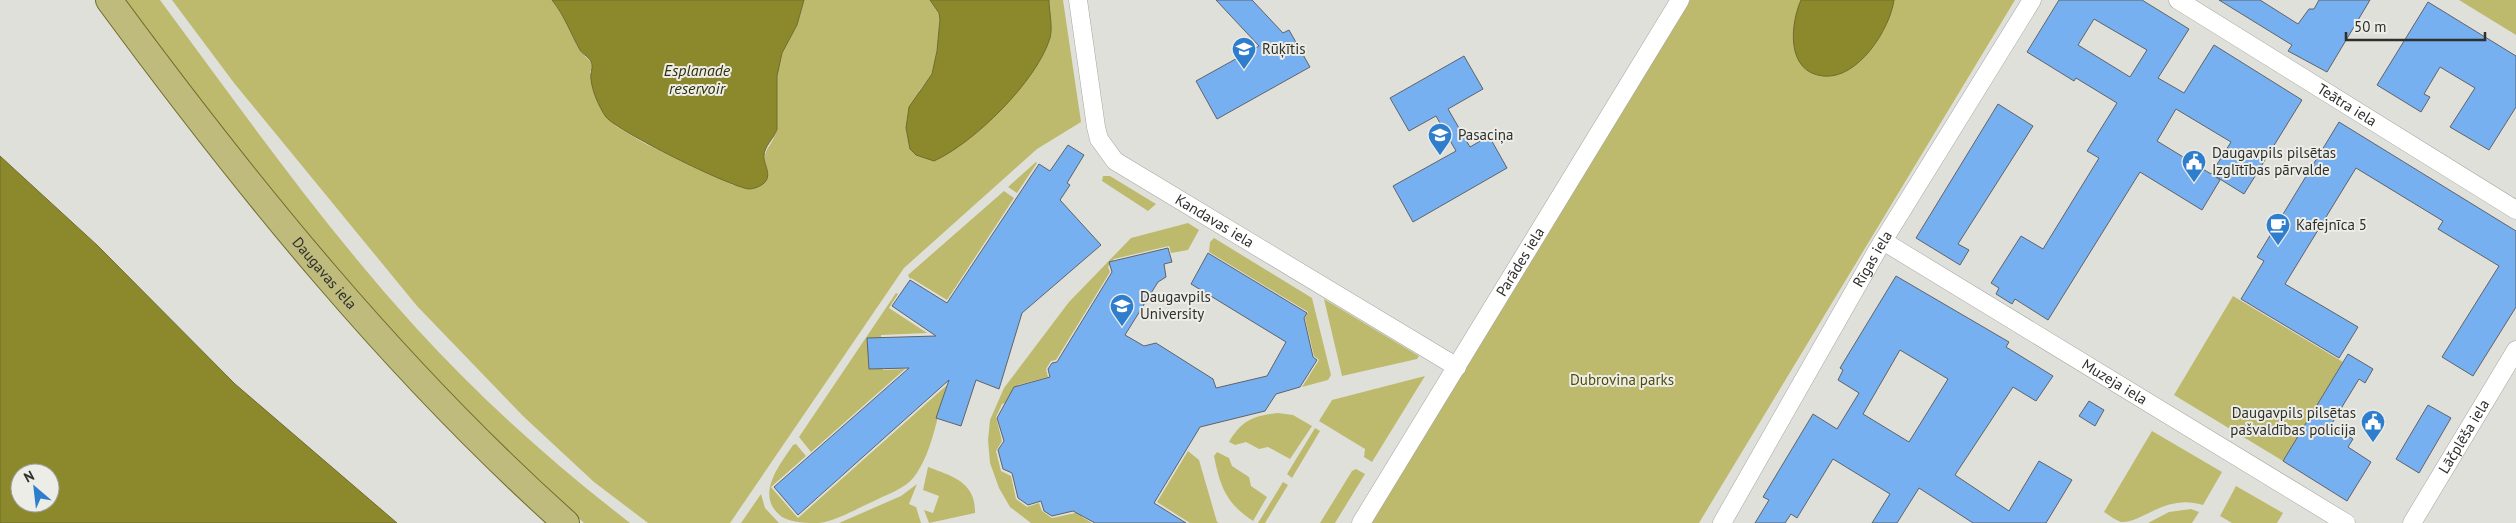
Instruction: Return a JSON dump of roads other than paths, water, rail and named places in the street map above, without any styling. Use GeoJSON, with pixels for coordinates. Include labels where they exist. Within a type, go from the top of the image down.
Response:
{"type":"FeatureCollection","features":[{"type":"Feature","properties":{"kind":"main road","name":"Daugavas iela"},"geometry":{"type":"LineString","coordinates":[[109,0],[269,206],[364,318],[440,402],[504,468],[566,523]]}},
{"type":"Feature","properties":{"kind":"street","name":"Kandavas iela"},"geometry":{"type":"LineString","coordinates":[[1078,0],[1096,127],[1099,139],[1115,161],[1457,367]]}},
{"type":"Feature","properties":{"kind":"street","name":"Parādes iela"},"geometry":{"type":"LineString","coordinates":[[1361,523],[1680,0]]}},
{"type":"Feature","properties":{"kind":"street","name":"Rīgas iela"},"geometry":{"type":"LineString","coordinates":[[1722,523],[1883,241],[2032,0]]}},
{"type":"Feature","properties":{"kind":"street","name":"Teātra iela"},"geometry":{"type":"LineString","coordinates":[[2178,0],[2516,210]]}},
{"type":"Feature","properties":{"kind":"street","name":"Muzeja iela"},"geometry":{"type":"LineString","coordinates":[[1883,241],[2346,523]]}},
{"type":"Feature","properties":{"kind":"street","name":"Lāčplēša iela"},"geometry":{"type":"LineString","coordinates":[[2412,523],[2516,350]]}},
{"type":"Feature","properties":{"kind":"water","name":"Esplanade reservoir"},"geometry":{"type":"Polygon","coordinates":[[[552,0],[804,0],[797,25],[782,53],[777,76],[777,129],[764,152],[768,174],[766,181],[760,186],[749,189],[720,179],[630,134],[606,117],[598,104],[593,89],[591,62],[580,50],[564,18],[552,0]]]}},
{"type":"Feature","properties":{"kind":"water"},"geometry":{"type":"Polygon","coordinates":[[[930,0],[1049,0],[1051,24],[1050,38],[1043,55],[1018,91],[985,126],[950,152],[934,161],[916,155],[910,149],[906,128],[909,107],[932,74],[937,51],[940,19],[939,13],[930,0]]]}},
{"type":"Feature","properties":{"kind":"water"},"geometry":{"type":"Polygon","coordinates":[[[1801,0],[1894,0],[1886,25],[1879,38],[1860,61],[1848,70],[1836,75],[1823,76],[1811,73],[1802,66],[1797,57],[1793,34],[1797,10],[1801,0]]]}},
{"type":"Feature","properties":{"kind":"water"},"geometry":{"type":"Polygon","coordinates":[[[0,156],[98,246],[235,384],[397,523],[0,523],[0,156]]]}},
{"type":"Feature","properties":{"kind":"place","name":"Rūķītis"},"geometry":{"type":"Point","coordinates":[1244,70]}},
{"type":"Feature","properties":{"kind":"place","name":"Pasaciņa"},"geometry":{"type":"Point","coordinates":[1440,156]}},
{"type":"Feature","properties":{"kind":"place","name":"Daugavpils pilsētas Izglītības pārvalde"},"geometry":{"type":"Point","coordinates":[2194,183]}},
{"type":"Feature","properties":{"kind":"place","name":"Kafejnīca 5"},"geometry":{"type":"Point","coordinates":[2278,246]}},
{"type":"Feature","properties":{"kind":"place","name":"Daugavpils University"},"geometry":{"type":"Point","coordinates":[1122,327]}},
{"type":"Feature","properties":{"kind":"place","name":"Daugavpils pilsētas pašvaldības policija"},"geometry":{"type":"Point","coordinates":[2373,443]}},
{"type":"Feature","properties":{"kind":"park label","name":"Dubrovina parks"},"geometry":{"type":"Point","coordinates":[1622,380]}}]}
